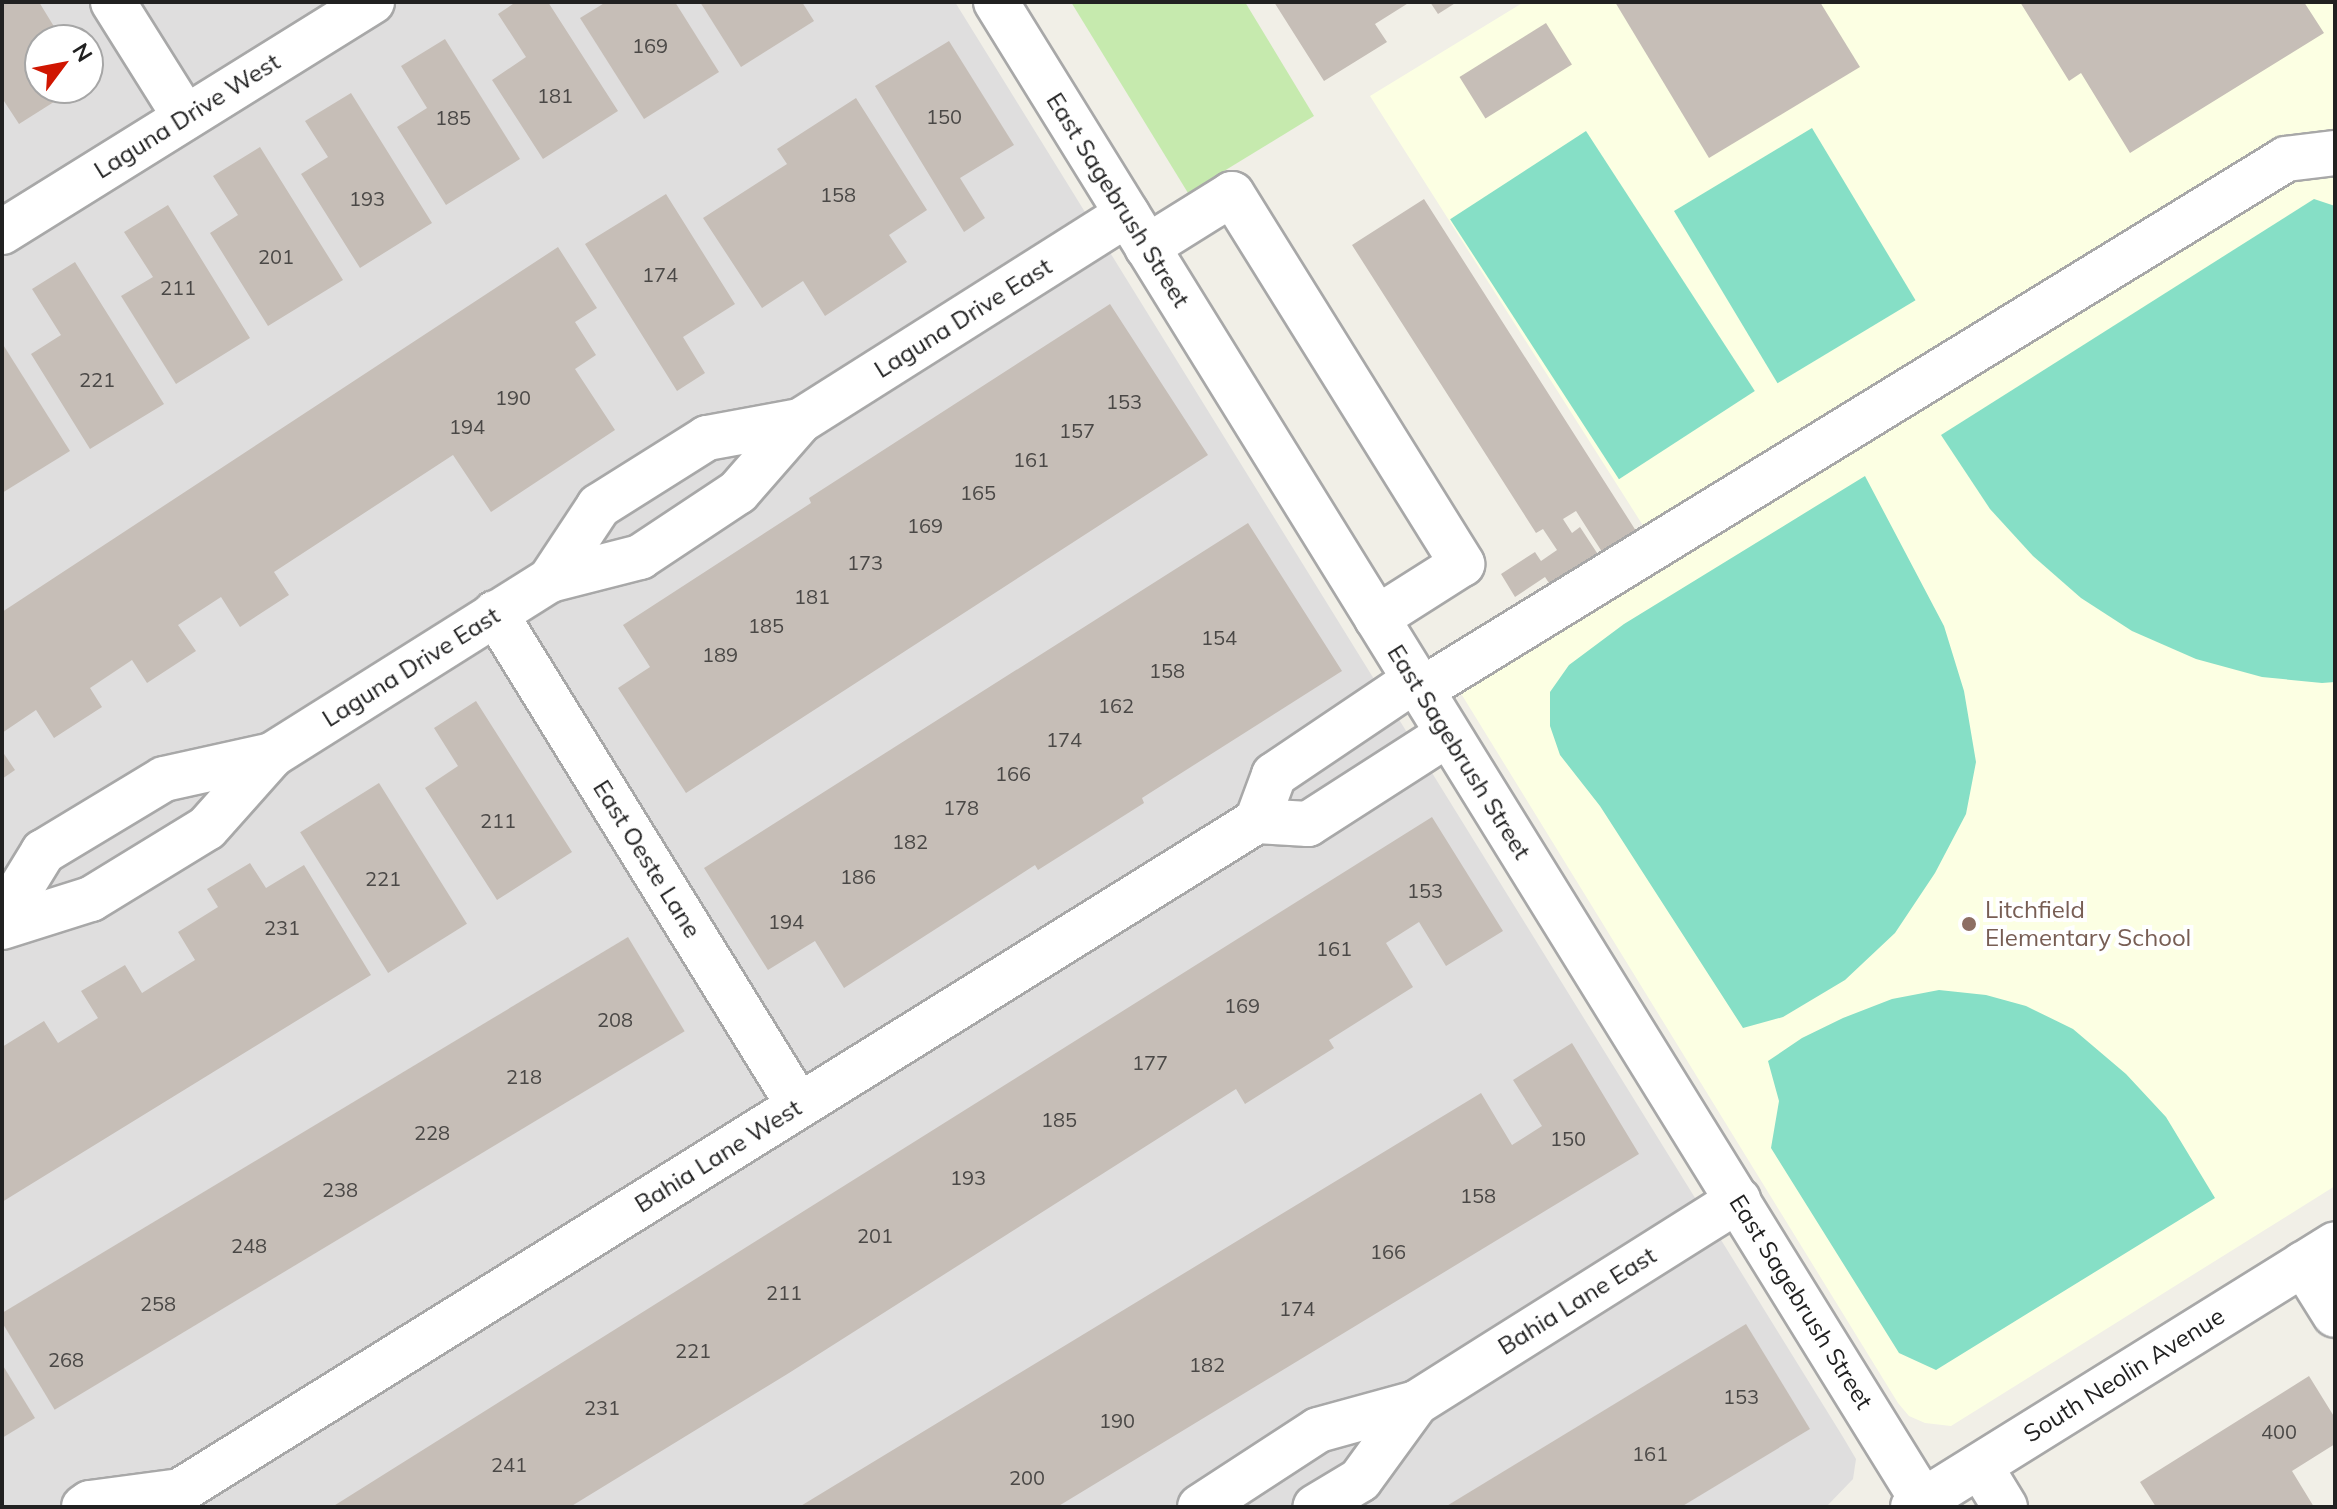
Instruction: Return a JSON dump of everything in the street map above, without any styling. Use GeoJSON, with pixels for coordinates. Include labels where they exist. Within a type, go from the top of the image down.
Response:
{"type":"FeatureCollection","features":[{"type":"Feature","properties":{"kind":"street"},"geometry":{"type":"LineString","coordinates":[[113,2],[185,117]]}},
{"type":"Feature","properties":{"kind":"street","name":"Laguna Drive West"},"geometry":{"type":"LineString","coordinates":[[2,232],[372,2]]}},
{"type":"Feature","properties":{"kind":"street","name":"East Sagebrush Street"},"geometry":{"type":"LineString","coordinates":[[996,2],[1738,1200],[1918,1504]]}},
{"type":"Feature","properties":{"kind":"street"},"geometry":{"type":"LineString","coordinates":[[1448,734],[1308,824],[1257,821],[1274,775],[1418,685],[2286,159],[2335,153]]}},
{"type":"Feature","properties":{"kind":"street","name":"Laguna Drive East"},"geometry":{"type":"LineString","coordinates":[[550,580],[599,506],[707,438],[800,421],[1137,230],[1232,194],[1462,564],[1377,618]]}},
{"type":"Feature","properties":{"kind":"street","name":"Laguna Drive East"},"geometry":{"type":"LineString","coordinates":[[2,927],[91,899],[207,828],[272,755],[550,580],[640,557],[738,492],[800,421]]}},
{"type":"Feature","properties":{"kind":"street","name":"East Oeste Lane"},"geometry":{"type":"LineString","coordinates":[[495,613],[799,1106]]}},
{"type":"Feature","properties":{"kind":"street","name":"Laguna Drive East"},"geometry":{"type":"LineString","coordinates":[[2,919],[43,852],[110,811],[164,779],[272,755]]}},
{"type":"Feature","properties":{"kind":"street","name":"Bahia Lane West"},"geometry":{"type":"LineString","coordinates":[[84,1507],[90,1503],[174,1499],[1257,821]]}},
{"type":"Feature","properties":{"kind":"street","name":"Bahia Lane East"},"geometry":{"type":"LineString","coordinates":[[1200,1507],[1318,1430],[1416,1403],[1738,1200]]}},
{"type":"Feature","properties":{"kind":"street"},"geometry":{"type":"LineString","coordinates":[[2319,1254],[2335,1315]]}},
{"type":"Feature","properties":{"kind":"street","name":"South Neolin Avenue"},"geometry":{"type":"LineString","coordinates":[[1918,1504],[2319,1254]]}},
{"type":"Feature","properties":{"kind":"street","name":"Bahia Lane East"},"geometry":{"type":"LineString","coordinates":[[1315,1507],[1360,1480],[1416,1403]]}},
{"type":"Feature","properties":{"kind":"street"},"geometry":{"type":"LineString","coordinates":[[1980,1466],[2005,1507]]}},
{"type":"Feature","properties":{"kind":"shaded area"},"geometry":{"type":"Polygon","coordinates":[[[2,2],[955,2],[1856,1459],[1853,1479],[1826,1507],[2,1507],[2,2]]]}},
{"type":"Feature","properties":{"kind":"shaded area","name":"Litchfield Elementary School"},"geometry":{"type":"Polygon","coordinates":[[[1524,2],[2335,2],[2335,1186],[1951,1426],[1925,1423],[1909,1416],[1898,1403],[1441,661],[1649,535],[1370,96],[1524,2]]]}},
{"type":"Feature","properties":{"kind":"green space"},"geometry":{"type":"Polygon","coordinates":[[[1071,2],[1245,2],[1314,116],[1188,193],[1071,2]]]}},
{"type":"Feature","properties":{"kind":"green space"},"geometry":{"type":"Polygon","coordinates":[[[1812,128],[1916,300],[1778,383],[1674,211],[1812,128]]]}},
{"type":"Feature","properties":{"kind":"green space"},"geometry":{"type":"Polygon","coordinates":[[[1586,131],[1755,391],[1619,479],[1450,219],[1586,131]]]}},
{"type":"Feature","properties":{"kind":"green space"},"geometry":{"type":"Polygon","coordinates":[[[2314,199],[2335,206],[2335,682],[2322,683],[2262,677],[2196,659],[2132,631],[2081,598],[2033,556],[1990,509],[1941,435],[2314,199]]]}},
{"type":"Feature","properties":{"kind":"green space"},"geometry":{"type":"Polygon","coordinates":[[[1865,476],[1944,626],[1964,691],[1976,762],[1966,814],[1935,873],[1895,933],[1845,980],[1783,1017],[1743,1028],[1600,806],[1560,755],[1550,726],[1550,692],[1569,665],[1624,624],[1865,476]]]}},
{"type":"Feature","properties":{"kind":"green space"},"geometry":{"type":"Polygon","coordinates":[[[1939,990],[1986,995],[2026,1006],[2073,1029],[2126,1074],[2166,1117],[2215,1198],[1936,1370],[1899,1353],[1771,1148],[1779,1101],[1768,1061],[1802,1038],[1843,1018],[1892,999],[1939,990]]]}},
{"type":"Feature","properties":{"kind":"building"},"geometry":{"type":"Polygon","coordinates":[[[2,2],[39,2],[52,24],[24,24],[24,104],[51,104],[19,124],[2,98],[2,2]]]}},
{"type":"Feature","properties":{"kind":"building"},"geometry":{"type":"Polygon","coordinates":[[[516,2],[548,2],[618,111],[543,159],[492,80],[526,57],[498,14],[516,2]]]}},
{"type":"Feature","properties":{"kind":"building"},"geometry":{"type":"Polygon","coordinates":[[[606,2],[675,2],[719,72],[644,119],[580,18],[606,2]]]}},
{"type":"Feature","properties":{"kind":"building"},"geometry":{"type":"Polygon","coordinates":[[[700,2],[802,2],[814,21],[741,67],[700,2]]]}},
{"type":"Feature","properties":{"kind":"building"},"geometry":{"type":"Polygon","coordinates":[[[1274,2],[1410,2],[1375,24],[1387,42],[1324,81],[1274,2]]]}},
{"type":"Feature","properties":{"kind":"building"},"geometry":{"type":"Polygon","coordinates":[[[1430,2],[1457,2],[1438,14],[1430,2]]]}},
{"type":"Feature","properties":{"kind":"building"},"geometry":{"type":"Polygon","coordinates":[[[1615,2],[1820,2],[1860,67],[1709,158],[1615,2]]]}},
{"type":"Feature","properties":{"kind":"building"},"geometry":{"type":"Polygon","coordinates":[[[2020,2],[2304,2],[2324,33],[2130,153],[2081,73],[2069,81],[2020,2]]]}},
{"type":"Feature","properties":{"kind":"building"},"geometry":{"type":"Polygon","coordinates":[[[1546,23],[1572,65],[1485,119],[1459,77],[1546,23]]]}},
{"type":"Feature","properties":{"kind":"building"},"geometry":{"type":"Polygon","coordinates":[[[445,39],[520,159],[446,205],[397,127],[427,108],[401,66],[445,39]]]}},
{"type":"Feature","properties":{"kind":"building"},"geometry":{"type":"Polygon","coordinates":[[[949,41],[1014,145],[960,178],[985,218],[964,232],[875,86],[949,41]]]}},
{"type":"Feature","properties":{"kind":"building"},"geometry":{"type":"Polygon","coordinates":[[[351,93],[432,223],[360,268],[301,174],[328,157],[305,121],[351,93]]]}},
{"type":"Feature","properties":{"kind":"building"},"geometry":{"type":"Polygon","coordinates":[[[856,98],[927,210],[889,235],[907,262],[825,316],[803,281],[762,308],[703,218],[787,164],[777,149],[856,98]]]}},
{"type":"Feature","properties":{"kind":"building"},"geometry":{"type":"Polygon","coordinates":[[[260,147],[343,280],[268,326],[210,233],[238,215],[213,176],[260,147]]]}},
{"type":"Feature","properties":{"kind":"building"},"geometry":{"type":"Polygon","coordinates":[[[666,194],[735,304],[683,337],[705,373],[677,391],[585,244],[666,194]]]}},
{"type":"Feature","properties":{"kind":"building"},"geometry":{"type":"Polygon","coordinates":[[[1424,199],[1638,534],[1604,555],[1576,511],[1563,519],[1572,533],[1580,527],[1603,562],[1555,592],[1545,577],[1515,597],[1501,574],[1535,552],[1541,561],[1557,550],[1543,529],[1536,533],[1352,245],[1424,199]]]}},
{"type":"Feature","properties":{"kind":"building"},"geometry":{"type":"Polygon","coordinates":[[[168,205],[250,338],[176,384],[121,296],[153,277],[124,232],[168,205]]]}},
{"type":"Feature","properties":{"kind":"building"},"geometry":{"type":"Polygon","coordinates":[[[558,247],[597,308],[575,322],[596,355],[575,369],[615,430],[491,512],[453,455],[274,572],[289,595],[240,627],[221,597],[178,625],[196,651],[147,683],[132,660],[90,688],[102,707],[54,738],[36,710],[2,733],[2,612],[558,247]]]}},
{"type":"Feature","properties":{"kind":"building"},"geometry":{"type":"Polygon","coordinates":[[[75,262],[164,404],[90,449],[31,354],[61,335],[32,289],[75,262]]]}},
{"type":"Feature","properties":{"kind":"building"},"geometry":{"type":"Polygon","coordinates":[[[1110,304],[1208,455],[686,793],[618,688],[650,667],[623,625],[811,503],[809,498],[1110,304]]]}},
{"type":"Feature","properties":{"kind":"building"},"geometry":{"type":"Polygon","coordinates":[[[2,343],[70,451],[2,493],[2,343]]]}},
{"type":"Feature","properties":{"kind":"building"},"geometry":{"type":"Polygon","coordinates":[[[1248,523],[1342,671],[1142,798],[1144,803],[1038,870],[1035,865],[844,988],[815,941],[768,970],[704,868],[1248,523]]]}},
{"type":"Feature","properties":{"kind":"building"},"geometry":{"type":"Polygon","coordinates":[[[476,701],[572,852],[497,900],[425,788],[458,766],[434,728],[476,701]]]}},
{"type":"Feature","properties":{"kind":"building"},"geometry":{"type":"Polygon","coordinates":[[[2,751],[15,770],[2,779],[2,751]]]}},
{"type":"Feature","properties":{"kind":"building"},"geometry":{"type":"Polygon","coordinates":[[[379,783],[467,924],[388,973],[300,832],[379,783]]]}},
{"type":"Feature","properties":{"kind":"building"},"geometry":{"type":"Polygon","coordinates":[[[1432,817],[1503,931],[1446,966],[1419,922],[1386,943],[1413,987],[1329,1040],[1334,1048],[1245,1104],[1236,1089],[789,1373],[570,1507],[332,1507],[1432,817]]]}},
{"type":"Feature","properties":{"kind":"building"},"geometry":{"type":"Polygon","coordinates":[[[250,863],[266,888],[304,865],[371,975],[2,1202],[2,1047],[44,1021],[58,1043],[98,1018],[81,991],[125,965],[142,993],[195,960],[178,932],[218,907],[207,889],[250,863]]]}},
{"type":"Feature","properties":{"kind":"building"},"geometry":{"type":"Polygon","coordinates":[[[628,937],[685,1031],[55,1410],[2,1322],[2,1313],[628,937]]]}},
{"type":"Feature","properties":{"kind":"building"},"geometry":{"type":"Polygon","coordinates":[[[1572,1043],[1639,1154],[1057,1507],[799,1507],[1481,1093],[1512,1145],[1542,1126],[1513,1080],[1572,1043]]]}},
{"type":"Feature","properties":{"kind":"building"},"geometry":{"type":"Polygon","coordinates":[[[1746,1324],[1810,1429],[1681,1507],[1445,1507],[1746,1324]]]}},
{"type":"Feature","properties":{"kind":"building"},"geometry":{"type":"Polygon","coordinates":[[[2,1364],[35,1418],[2,1438],[2,1364]]]}},
{"type":"Feature","properties":{"kind":"building"},"geometry":{"type":"Polygon","coordinates":[[[2309,1376],[2335,1418],[2335,1444],[2292,1471],[2314,1507],[2156,1507],[2140,1482],[2309,1376]]]}},
{"type":"Feature","properties":{"kind":"place","name":"Litchfield Elementary School"},"geometry":{"type":"Point","coordinates":[1969,924]}}]}
